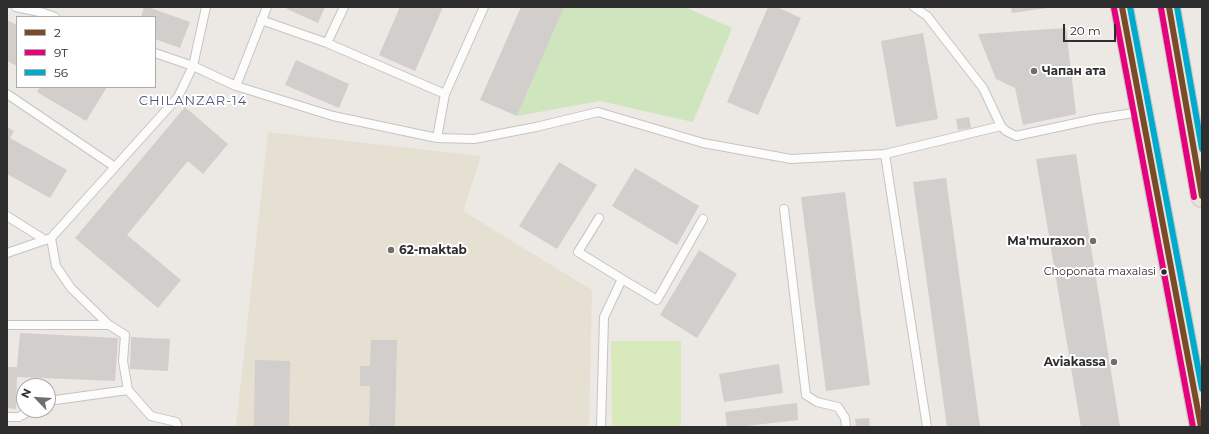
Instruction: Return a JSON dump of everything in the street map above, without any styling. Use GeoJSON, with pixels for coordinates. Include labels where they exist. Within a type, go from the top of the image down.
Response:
{"type":"FeatureCollection","features":[{"type":"Feature","properties":{"kind":"main road"},"geometry":{"type":"LineString","coordinates":[[1122,7],[1201,427]]}},
{"type":"Feature","properties":{"kind":"main road"},"geometry":{"type":"LineString","coordinates":[[1168,7],[1202,196]]}},
{"type":"Feature","properties":{"kind":"lane"},"geometry":{"type":"LineString","coordinates":[[16,7],[45,10],[54,16]]}},
{"type":"Feature","properties":{"kind":"lane"},"geometry":{"type":"LineString","coordinates":[[7,254],[48,239],[178,97],[193,66],[206,7]]}},
{"type":"Feature","properties":{"kind":"lane"},"geometry":{"type":"LineString","coordinates":[[236,86],[267,7]]}},
{"type":"Feature","properties":{"kind":"lane"},"geometry":{"type":"LineString","coordinates":[[327,43],[344,7]]}},
{"type":"Feature","properties":{"kind":"lane"},"geometry":{"type":"LineString","coordinates":[[437,138],[445,94],[484,7]]}},
{"type":"Feature","properties":{"kind":"lane"},"geometry":{"type":"LineString","coordinates":[[914,7],[927,16],[983,88],[1001,126],[1006,131],[1016,136],[1095,119],[1141,112]]}},
{"type":"Feature","properties":{"kind":"lane"},"geometry":{"type":"LineString","coordinates":[[262,20],[327,43],[445,94]]}},
{"type":"Feature","properties":{"kind":"lane"},"geometry":{"type":"LineString","coordinates":[[156,52],[193,66],[236,86],[333,116],[437,138],[474,139],[536,127],[598,112],[703,142],[791,159],[885,154],[1001,126]]}},
{"type":"Feature","properties":{"kind":"lane"},"geometry":{"type":"LineString","coordinates":[[7,94],[115,167]]}},
{"type":"Feature","properties":{"kind":"lane"},"geometry":{"type":"LineString","coordinates":[[885,154],[927,427]]}},
{"type":"Feature","properties":{"kind":"lane"},"geometry":{"type":"LineString","coordinates":[[784,209],[806,395],[817,402],[838,407],[845,418],[846,427]]}},
{"type":"Feature","properties":{"kind":"lane"},"geometry":{"type":"LineString","coordinates":[[7,216],[48,239],[56,266],[71,288],[109,325],[125,335],[123,361],[128,390],[151,416],[176,422],[178,427]]}},
{"type":"Feature","properties":{"kind":"lane"},"geometry":{"type":"LineString","coordinates":[[599,218],[578,252],[657,300],[703,219]]}},
{"type":"Feature","properties":{"kind":"lane"},"geometry":{"type":"LineString","coordinates":[[601,427],[604,317],[622,279]]}},
{"type":"Feature","properties":{"kind":"lane"},"geometry":{"type":"LineString","coordinates":[[7,325],[109,325]]}},
{"type":"Feature","properties":{"kind":"lane"},"geometry":{"type":"LineString","coordinates":[[56,400],[128,390]]}},
{"type":"Feature","properties":{"kind":"shaded area","name":"62-maktab"},"geometry":{"type":"Polygon","coordinates":[[[268,132],[481,156],[463,211],[592,290],[589,427],[236,427],[268,132]]]}},
{"type":"Feature","properties":{"kind":"green space"},"geometry":{"type":"Polygon","coordinates":[[[564,7],[685,7],[732,28],[693,122],[600,101],[517,116],[564,7]]]}},
{"type":"Feature","properties":{"kind":"green space"},"geometry":{"type":"Polygon","coordinates":[[[611,341],[681,341],[681,427],[612,427],[611,341]]]}},
{"type":"Feature","properties":{"kind":"building"},"geometry":{"type":"Polygon","coordinates":[[[144,7],[148,7],[190,22],[180,48],[156,39],[156,16],[141,16],[144,7]]]}},
{"type":"Feature","properties":{"kind":"building"},"geometry":{"type":"Polygon","coordinates":[[[287,7],[325,7],[318,23],[287,9],[287,7]]]}},
{"type":"Feature","properties":{"kind":"building"},"geometry":{"type":"Polygon","coordinates":[[[400,7],[443,7],[415,71],[379,55],[400,7]]]}},
{"type":"Feature","properties":{"kind":"building"},"geometry":{"type":"Polygon","coordinates":[[[521,7],[564,7],[517,116],[480,100],[521,7]]]}},
{"type":"Feature","properties":{"kind":"building"},"geometry":{"type":"Polygon","coordinates":[[[768,7],[777,7],[801,18],[758,115],[727,102],[768,7]]]}},
{"type":"Feature","properties":{"kind":"building"},"geometry":{"type":"Polygon","coordinates":[[[1011,7],[1047,7],[1047,8],[1012,13],[1011,7]]]}},
{"type":"Feature","properties":{"kind":"building"},"geometry":{"type":"Polygon","coordinates":[[[7,20],[16,24],[16,66],[7,61],[7,20]]]}},
{"type":"Feature","properties":{"kind":"building"},"geometry":{"type":"Polygon","coordinates":[[[1066,28],[1076,114],[1023,125],[1015,88],[996,79],[978,34],[1066,28]]]}},
{"type":"Feature","properties":{"kind":"building"},"geometry":{"type":"Polygon","coordinates":[[[923,33],[938,119],[896,127],[881,41],[923,33]]]}},
{"type":"Feature","properties":{"kind":"building"},"geometry":{"type":"Polygon","coordinates":[[[296,60],[349,84],[339,108],[285,85],[296,60]]]}},
{"type":"Feature","properties":{"kind":"building"},"geometry":{"type":"Polygon","coordinates":[[[39,88],[106,88],[86,121],[37,92],[39,88]]]}},
{"type":"Feature","properties":{"kind":"building"},"geometry":{"type":"Polygon","coordinates":[[[185,107],[228,144],[203,174],[188,161],[127,235],[181,280],[158,308],[75,238],[185,107]]]}},
{"type":"Feature","properties":{"kind":"building"},"geometry":{"type":"Polygon","coordinates":[[[969,117],[971,128],[958,130],[956,119],[969,117]]]}},
{"type":"Feature","properties":{"kind":"building"},"geometry":{"type":"Polygon","coordinates":[[[7,127],[14,131],[10,138],[67,170],[50,198],[7,174],[7,127]]]}},
{"type":"Feature","properties":{"kind":"building"},"geometry":{"type":"Polygon","coordinates":[[[1076,154],[1120,427],[1081,427],[1036,159],[1076,154]]]}},
{"type":"Feature","properties":{"kind":"building"},"geometry":{"type":"Polygon","coordinates":[[[559,162],[597,185],[557,249],[519,226],[559,162]]]}},
{"type":"Feature","properties":{"kind":"building"},"geometry":{"type":"Polygon","coordinates":[[[635,168],[699,206],[677,245],[612,206],[635,168]]]}},
{"type":"Feature","properties":{"kind":"building"},"geometry":{"type":"Polygon","coordinates":[[[946,178],[980,427],[947,427],[913,182],[946,178]]]}},
{"type":"Feature","properties":{"kind":"building"},"geometry":{"type":"Polygon","coordinates":[[[845,192],[870,385],[826,391],[801,197],[845,192]]]}},
{"type":"Feature","properties":{"kind":"building"},"geometry":{"type":"Polygon","coordinates":[[[699,250],[737,274],[697,338],[660,315],[699,250]]]}},
{"type":"Feature","properties":{"kind":"building"},"geometry":{"type":"Polygon","coordinates":[[[20,333],[118,338],[115,381],[17,377],[16,409],[7,408],[7,367],[17,367],[20,333]]]}},
{"type":"Feature","properties":{"kind":"building"},"geometry":{"type":"Polygon","coordinates":[[[131,337],[170,339],[168,371],[130,369],[131,337]]]}},
{"type":"Feature","properties":{"kind":"building"},"geometry":{"type":"Polygon","coordinates":[[[371,340],[397,340],[395,427],[369,427],[370,386],[360,386],[360,366],[370,366],[371,340]]]}},
{"type":"Feature","properties":{"kind":"building"},"geometry":{"type":"Polygon","coordinates":[[[255,360],[290,361],[289,427],[254,427],[255,360]]]}},
{"type":"Feature","properties":{"kind":"building"},"geometry":{"type":"Polygon","coordinates":[[[779,364],[783,393],[724,402],[719,374],[779,364]]]}},
{"type":"Feature","properties":{"kind":"building"},"geometry":{"type":"Polygon","coordinates":[[[797,403],[798,420],[727,427],[725,412],[797,403]]]}},
{"type":"Feature","properties":{"kind":"building"},"geometry":{"type":"Polygon","coordinates":[[[869,418],[870,427],[856,427],[855,419],[869,418]]]}},
{"type":"Feature","properties":{"kind":"transit line","name":"2"},"geometry":{"type":"LineString","coordinates":[[1122,7],[1201,427]]}},
{"type":"Feature","properties":{"kind":"transit line","name":"56"},"geometry":{"type":"LineString","coordinates":[[1130,7],[1202,389]]}},
{"type":"Feature","properties":{"kind":"transit line","name":"2"},"geometry":{"type":"LineString","coordinates":[[1169,7],[1202,196]]}},
{"type":"Feature","properties":{"kind":"transit line","name":"56"},"geometry":{"type":"LineString","coordinates":[[1177,7],[1202,149]]}},
{"type":"Feature","properties":{"kind":"transit line","name":"9Т"},"geometry":{"type":"LineString","coordinates":[[1114,8],[1193,427]]}},
{"type":"Feature","properties":{"kind":"transit line","name":"9Т"},"geometry":{"type":"LineString","coordinates":[[1161,8],[1194,197]]}},
{"type":"Feature","properties":{"kind":"place","name":"Чапан ата"},"geometry":{"type":"Point","coordinates":[1034,71]}},
{"type":"Feature","properties":{"kind":"place","name":"Ma'muraxon"},"geometry":{"type":"Point","coordinates":[1093,241]}},
{"type":"Feature","properties":{"kind":"place","name":"62-maktab"},"geometry":{"type":"Point","coordinates":[391,250]}},
{"type":"Feature","properties":{"kind":"place","name":"Choponata maxalasi"},"geometry":{"type":"Point","coordinates":[1164,272]}},
{"type":"Feature","properties":{"kind":"place","name":"Aviakassa"},"geometry":{"type":"Point","coordinates":[1114,362]}},
{"type":"Feature","properties":{"kind":"district","name":"CHILANZAR-14"},"geometry":{"type":"Point","coordinates":[193,101]}}]}
